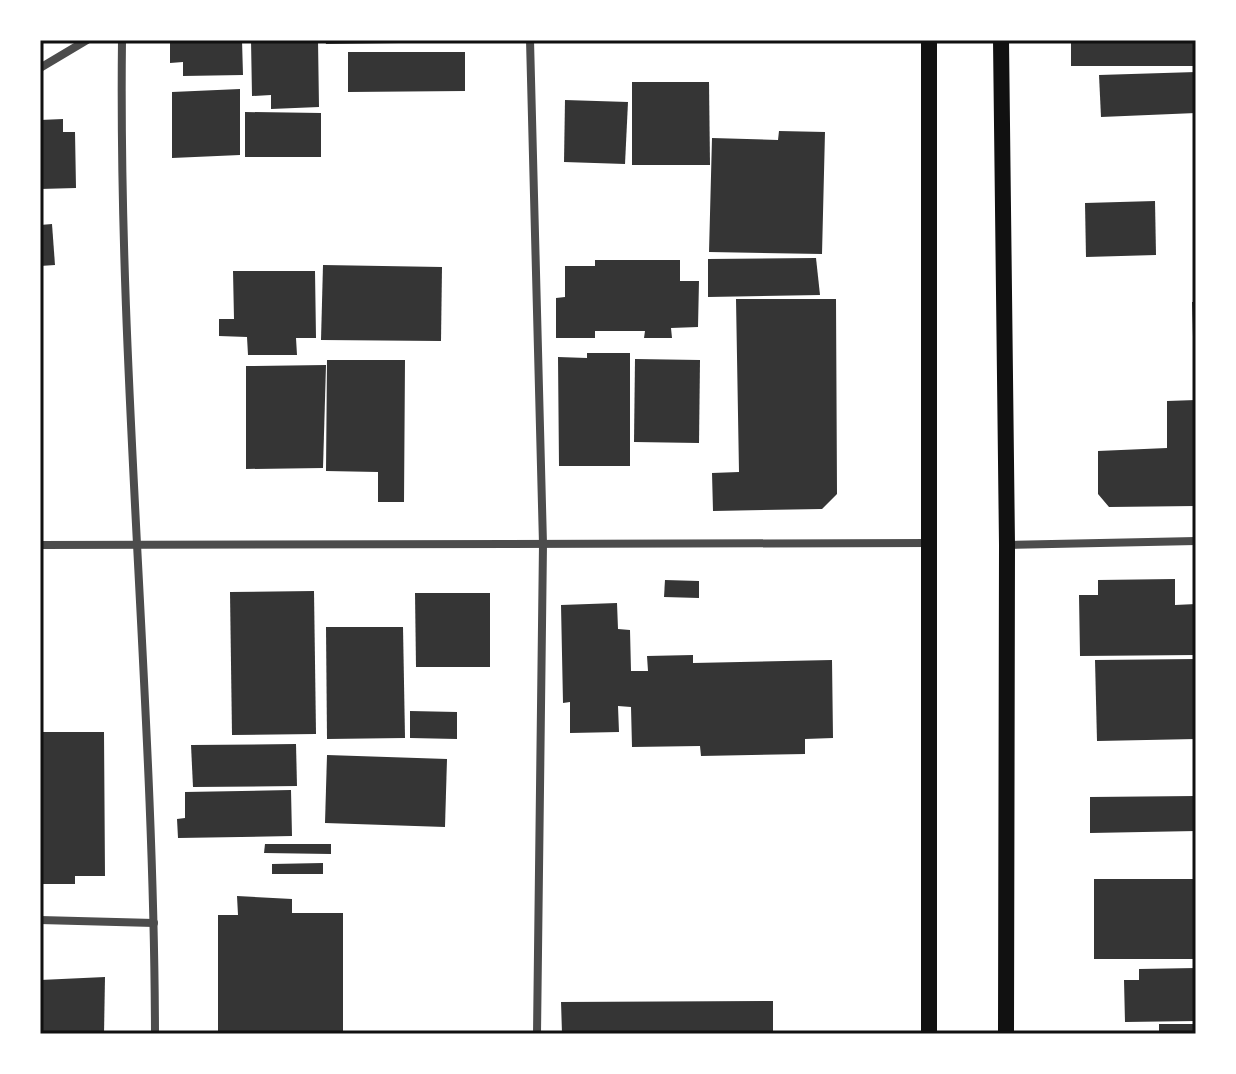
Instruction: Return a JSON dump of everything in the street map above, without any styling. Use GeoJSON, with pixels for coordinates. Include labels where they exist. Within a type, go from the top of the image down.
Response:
{"type":"FeatureCollection","features":[{"type":"Feature","properties":{"kind":"main road"},"geometry":{"type":"LineString","coordinates":[[929,40],[929,1034]]}},
{"type":"Feature","properties":{"kind":"main road"},"geometry":{"type":"LineString","coordinates":[[1001,40],[1007,545],[1006,1034]]}},
{"type":"Feature","properties":{"kind":"street"},"geometry":{"type":"LineString","coordinates":[[40,68],[87,40]]}},
{"type":"Feature","properties":{"kind":"street"},"geometry":{"type":"LineString","coordinates":[[122,40],[120,161],[134,545],[154,923],[155,1034]]}},
{"type":"Feature","properties":{"kind":"street"},"geometry":{"type":"LineString","coordinates":[[530,40],[543,544],[537,1034]]}},
{"type":"Feature","properties":{"kind":"street"},"geometry":{"type":"LineString","coordinates":[[1007,545],[1196,541]]}},
{"type":"Feature","properties":{"kind":"street"},"geometry":{"type":"LineString","coordinates":[[40,545],[930,543]]}},
{"type":"Feature","properties":{"kind":"street"},"geometry":{"type":"LineString","coordinates":[[40,920],[154,923]]}},
{"type":"Feature","properties":{"kind":"building"},"geometry":{"type":"Polygon","coordinates":[[[170,40],[242,40],[243,75],[183,76],[183,62],[170,63],[170,40]]]}},
{"type":"Feature","properties":{"kind":"building"},"geometry":{"type":"Polygon","coordinates":[[[251,40],[318,40],[319,107],[271,109],[271,95],[252,96],[251,40]]]}},
{"type":"Feature","properties":{"kind":"building"},"geometry":{"type":"Polygon","coordinates":[[[325,40],[399,40],[399,43],[326,44],[325,40]]]}},
{"type":"Feature","properties":{"kind":"building"},"geometry":{"type":"Polygon","coordinates":[[[1071,40],[1196,40],[1196,66],[1071,66],[1071,40]]]}},
{"type":"Feature","properties":{"kind":"building"},"geometry":{"type":"Polygon","coordinates":[[[348,52],[465,52],[465,91],[348,92],[348,52]]]}},
{"type":"Feature","properties":{"kind":"building"},"geometry":{"type":"Polygon","coordinates":[[[1196,72],[1196,113],[1101,117],[1099,75],[1196,72]]]}},
{"type":"Feature","properties":{"kind":"building"},"geometry":{"type":"Polygon","coordinates":[[[632,82],[709,82],[710,165],[632,165],[632,82]]]}},
{"type":"Feature","properties":{"kind":"building"},"geometry":{"type":"Polygon","coordinates":[[[240,89],[240,155],[172,158],[172,92],[240,89]]]}},
{"type":"Feature","properties":{"kind":"building"},"geometry":{"type":"Polygon","coordinates":[[[565,100],[628,102],[625,164],[564,162],[565,100]]]}},
{"type":"Feature","properties":{"kind":"building"},"geometry":{"type":"Polygon","coordinates":[[[245,112],[321,113],[321,157],[245,157],[245,112]]]}},
{"type":"Feature","properties":{"kind":"building"},"geometry":{"type":"Polygon","coordinates":[[[63,119],[63,132],[75,132],[76,188],[40,189],[40,120],[63,119]]]}},
{"type":"Feature","properties":{"kind":"building"},"geometry":{"type":"Polygon","coordinates":[[[779,131],[825,132],[822,254],[709,252],[712,138],[778,140],[779,131]]]}},
{"type":"Feature","properties":{"kind":"building"},"geometry":{"type":"Polygon","coordinates":[[[1155,201],[1156,255],[1086,257],[1085,203],[1155,201]]]}},
{"type":"Feature","properties":{"kind":"building"},"geometry":{"type":"Polygon","coordinates":[[[52,224],[55,265],[40,266],[40,225],[52,224]]]}},
{"type":"Feature","properties":{"kind":"building"},"geometry":{"type":"Polygon","coordinates":[[[816,258],[820,295],[708,297],[708,259],[816,258]]]}},
{"type":"Feature","properties":{"kind":"building"},"geometry":{"type":"Polygon","coordinates":[[[595,260],[680,260],[680,281],[699,281],[698,327],[671,328],[672,338],[644,338],[645,331],[595,331],[595,338],[556,338],[556,298],[565,297],[565,266],[595,266],[595,260]]]}},
{"type":"Feature","properties":{"kind":"building"},"geometry":{"type":"Polygon","coordinates":[[[323,265],[442,267],[441,341],[321,340],[323,265]]]}},
{"type":"Feature","properties":{"kind":"building"},"geometry":{"type":"Polygon","coordinates":[[[233,271],[315,271],[316,338],[296,338],[297,355],[248,355],[247,337],[219,336],[219,319],[234,319],[233,271]]]}},
{"type":"Feature","properties":{"kind":"building"},"geometry":{"type":"Polygon","coordinates":[[[736,299],[836,299],[837,494],[822,509],[713,511],[712,473],[739,472],[736,299]]]}},
{"type":"Feature","properties":{"kind":"building"},"geometry":{"type":"Polygon","coordinates":[[[1192,302],[1196,302],[1196,337],[1193,337],[1192,302]]]}},
{"type":"Feature","properties":{"kind":"building"},"geometry":{"type":"Polygon","coordinates":[[[587,353],[630,353],[630,466],[559,466],[558,357],[587,358],[587,353]]]}},
{"type":"Feature","properties":{"kind":"building"},"geometry":{"type":"Polygon","coordinates":[[[635,359],[700,360],[699,443],[634,442],[635,359]]]}},
{"type":"Feature","properties":{"kind":"building"},"geometry":{"type":"Polygon","coordinates":[[[327,360],[405,360],[404,502],[378,502],[378,472],[326,471],[327,360]]]}},
{"type":"Feature","properties":{"kind":"building"},"geometry":{"type":"Polygon","coordinates":[[[326,365],[323,468],[246,469],[246,366],[326,365]]]}},
{"type":"Feature","properties":{"kind":"building"},"geometry":{"type":"Polygon","coordinates":[[[1196,400],[1196,506],[1109,507],[1098,494],[1098,451],[1167,448],[1167,401],[1196,400]]]}},
{"type":"Feature","properties":{"kind":"building"},"geometry":{"type":"Polygon","coordinates":[[[1175,579],[1175,605],[1196,604],[1196,655],[1080,656],[1079,595],[1098,595],[1098,580],[1175,579]]]}},
{"type":"Feature","properties":{"kind":"building"},"geometry":{"type":"Polygon","coordinates":[[[665,580],[699,581],[699,598],[664,597],[665,580]]]}},
{"type":"Feature","properties":{"kind":"building"},"geometry":{"type":"Polygon","coordinates":[[[314,591],[316,734],[232,735],[230,592],[314,591]]]}},
{"type":"Feature","properties":{"kind":"building"},"geometry":{"type":"Polygon","coordinates":[[[415,593],[490,593],[490,667],[416,667],[415,593]]]}},
{"type":"Feature","properties":{"kind":"building"},"geometry":{"type":"Polygon","coordinates":[[[617,603],[618,629],[630,630],[631,671],[648,671],[647,656],[693,655],[693,663],[832,660],[833,738],[805,739],[805,754],[701,756],[700,746],[632,747],[631,707],[618,706],[619,732],[570,733],[570,702],[563,703],[561,605],[617,603]]]}},
{"type":"Feature","properties":{"kind":"building"},"geometry":{"type":"Polygon","coordinates":[[[326,627],[403,627],[405,738],[327,739],[326,627]]]}},
{"type":"Feature","properties":{"kind":"building"},"geometry":{"type":"Polygon","coordinates":[[[1196,659],[1196,739],[1097,741],[1095,660],[1196,659]]]}},
{"type":"Feature","properties":{"kind":"building"},"geometry":{"type":"Polygon","coordinates":[[[410,711],[457,712],[457,739],[410,738],[410,711]]]}},
{"type":"Feature","properties":{"kind":"building"},"geometry":{"type":"Polygon","coordinates":[[[40,732],[104,732],[105,876],[75,876],[75,884],[40,884],[40,732]]]}},
{"type":"Feature","properties":{"kind":"building"},"geometry":{"type":"Polygon","coordinates":[[[296,744],[297,786],[193,787],[191,745],[296,744]]]}},
{"type":"Feature","properties":{"kind":"building"},"geometry":{"type":"Polygon","coordinates":[[[327,755],[447,759],[445,827],[325,823],[327,755]]]}},
{"type":"Feature","properties":{"kind":"building"},"geometry":{"type":"Polygon","coordinates":[[[291,790],[292,836],[178,838],[177,819],[185,818],[185,792],[291,790]]]}},
{"type":"Feature","properties":{"kind":"building"},"geometry":{"type":"Polygon","coordinates":[[[1196,796],[1196,831],[1090,833],[1090,797],[1196,796]]]}},
{"type":"Feature","properties":{"kind":"building"},"geometry":{"type":"Polygon","coordinates":[[[265,844],[331,844],[331,854],[264,853],[265,844]]]}},
{"type":"Feature","properties":{"kind":"building"},"geometry":{"type":"Polygon","coordinates":[[[323,863],[323,874],[272,874],[272,864],[323,863]]]}},
{"type":"Feature","properties":{"kind":"building"},"geometry":{"type":"Polygon","coordinates":[[[1094,879],[1196,879],[1196,959],[1094,959],[1094,879]]]}},
{"type":"Feature","properties":{"kind":"building"},"geometry":{"type":"Polygon","coordinates":[[[237,896],[292,899],[292,913],[343,913],[343,1034],[218,1034],[218,915],[238,915],[237,896]]]}},
{"type":"Feature","properties":{"kind":"building"},"geometry":{"type":"Polygon","coordinates":[[[1196,968],[1196,1021],[1125,1022],[1124,980],[1139,980],[1139,969],[1196,968]]]}},
{"type":"Feature","properties":{"kind":"building"},"geometry":{"type":"Polygon","coordinates":[[[105,977],[104,1034],[40,1034],[40,980],[105,977]]]}},
{"type":"Feature","properties":{"kind":"building"},"geometry":{"type":"Polygon","coordinates":[[[773,1001],[773,1034],[562,1034],[561,1002],[773,1001]]]}},
{"type":"Feature","properties":{"kind":"building"},"geometry":{"type":"Polygon","coordinates":[[[1159,1024],[1196,1024],[1196,1034],[1159,1034],[1159,1024]]]}}]}
